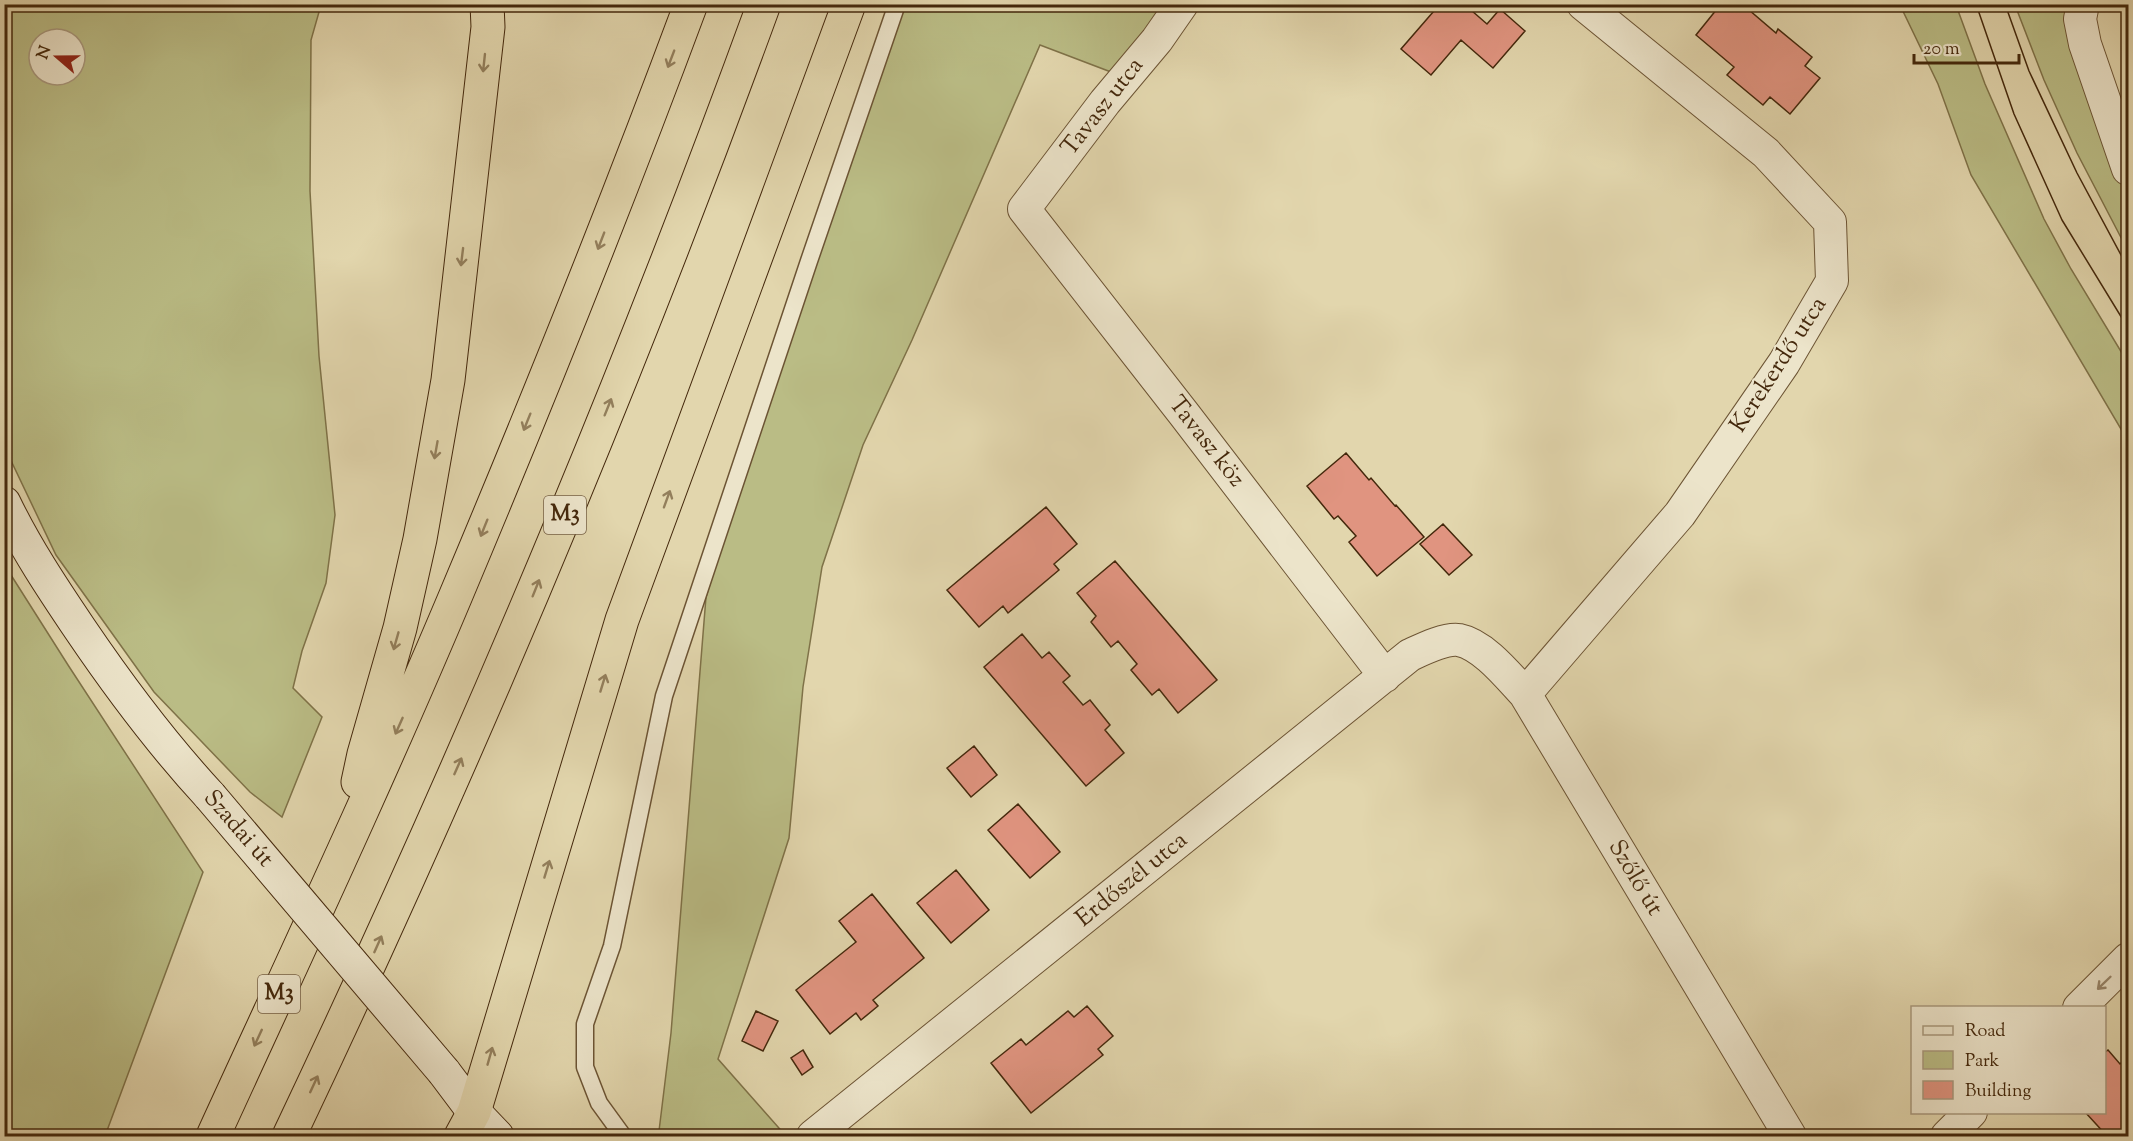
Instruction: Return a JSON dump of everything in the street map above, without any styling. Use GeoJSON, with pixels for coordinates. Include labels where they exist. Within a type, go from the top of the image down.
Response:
{"type":"FeatureCollection","features":[{"type":"Feature","properties":{"kind":"highway"},"geometry":{"type":"LineString","coordinates":[[344,851],[364,754],[400,628],[420,539],[446,391],[480,104],[488,27],[487,4]]}},
{"type":"Feature","properties":{"kind":"highway","name":"M3"},"geometry":{"type":"LineString","coordinates":[[213,1137],[344,851],[460,587],[599,247],[691,4]]}},
{"type":"Feature","properties":{"kind":"highway","name":"M3"},"geometry":{"type":"LineString","coordinates":[[289,1137],[346,1017],[517,633],[656,287],[764,4]]}},
{"type":"Feature","properties":{"kind":"highway"},"geometry":{"type":"LineString","coordinates":[[468,1124],[622,620],[849,4]]}},
{"type":"Feature","properties":{"kind":"street","name":"Tavasz utca"},"geometry":{"type":"LineString","coordinates":[[1024,209],[1105,102],[1157,40],[1182,4]]}},
{"type":"Feature","properties":{"kind":"street","name":"Kerekerdő utca"},"geometry":{"type":"LineString","coordinates":[[1525,694],[1680,514],[1784,363],[1832,281],[1830,222],[1766,153],[1584,4]]}},
{"type":"Feature","properties":{"kind":"street"},"geometry":{"type":"LineString","coordinates":[[2083,4],[2080,19],[2085,44],[2128,169]]}},
{"type":"Feature","properties":{"kind":"street","name":"Tavasz köz"},"geometry":{"type":"LineString","coordinates":[[1024,209],[1185,414],[1385,676]]}},
{"type":"Feature","properties":{"kind":"street","name":"Szadai út"},"geometry":{"type":"LineString","coordinates":[[4,503],[53,590],[115,681],[179,762],[444,1072],[468,1124],[497,1137]]}},
{"type":"Feature","properties":{"kind":"street","name":"Szőlő út"},"geometry":{"type":"LineString","coordinates":[[1459,640],[1476,648],[1494,662],[1525,694],[1790,1137]]}},
{"type":"Feature","properties":{"kind":"street","name":"Erdőszél utca"},"geometry":{"type":"LineString","coordinates":[[813,1137],[1410,655],[1433,645],[1459,640]]}},
{"type":"Feature","properties":{"kind":"street"},"geometry":{"type":"LineString","coordinates":[[2081,1006],[2128,959]]}},
{"type":"Feature","properties":{"kind":"street"},"geometry":{"type":"LineString","coordinates":[[1947,1137],[1970,1114]]}},
{"type":"Feature","properties":{"kind":"lane"},"geometry":{"type":"LineString","coordinates":[[623,1137],[599,1103],[585,1067],[585,1024],[612,946],[664,696],[897,4]]}},
{"type":"Feature","properties":{"kind":"green space"},"geometry":{"type":"Polygon","coordinates":[[[5,4],[321,5],[311,40],[310,191],[319,356],[335,515],[326,583],[302,651],[293,688],[322,717],[282,817],[250,792],[154,692],[56,555],[5,448],[5,4]]]}},
{"type":"Feature","properties":{"kind":"green space"},"geometry":{"type":"Polygon","coordinates":[[[903,5],[1181,5],[1119,75],[1040,45],[912,340],[863,445],[822,567],[803,687],[789,838],[718,1059],[786,1136],[662,1136],[659,1131],[671,1033],[706,597],[817,235],[903,5]]]}},
{"type":"Feature","properties":{"kind":"green space"},"geometry":{"type":"Polygon","coordinates":[[[1900,5],[1956,5],[1985,84],[2044,219],[2071,269],[2128,363],[2128,441],[1971,175],[1938,84],[1900,5]]]}},
{"type":"Feature","properties":{"kind":"green space"},"geometry":{"type":"Polygon","coordinates":[[[2015,5],[2066,5],[2068,35],[2128,180],[2128,251],[2077,153],[2044,80],[2015,5]]]}},
{"type":"Feature","properties":{"kind":"green space"},"geometry":{"type":"Polygon","coordinates":[[[4,564],[203,872],[105,1136],[5,1136],[4,564]]]}},
{"type":"Feature","properties":{"kind":"building"},"geometry":{"type":"Polygon","coordinates":[[[1440,4],[1464,4],[1487,24],[1500,9],[1525,31],[1493,68],[1461,40],[1431,75],[1401,49],[1440,4]]]}},
{"type":"Feature","properties":{"kind":"building"},"geometry":{"type":"Polygon","coordinates":[[[1721,4],[1742,4],[1776,33],[1778,29],[1812,57],[1805,66],[1820,78],[1790,114],[1770,97],[1763,105],[1727,75],[1734,67],[1696,35],[1721,4]]]}},
{"type":"Feature","properties":{"kind":"building"},"geometry":{"type":"Polygon","coordinates":[[[1346,453],[1424,537],[1377,576],[1349,542],[1356,536],[1338,516],[1334,519],[1307,486],[1346,453]]]}},
{"type":"Feature","properties":{"kind":"building"},"geometry":{"type":"Polygon","coordinates":[[[1046,507],[1077,544],[1054,564],[1059,570],[1008,613],[1003,606],[979,627],[947,590],[1046,507]]]}},
{"type":"Feature","properties":{"kind":"building"},"geometry":{"type":"Polygon","coordinates":[[[1443,524],[1472,555],[1449,575],[1420,544],[1443,524]]]}},
{"type":"Feature","properties":{"kind":"building"},"geometry":{"type":"Polygon","coordinates":[[[1115,561],[1217,680],[1178,713],[1159,689],[1152,695],[1131,670],[1137,664],[1118,641],[1111,647],[1091,622],[1096,616],[1077,593],[1115,561]]]}},
{"type":"Feature","properties":{"kind":"building"},"geometry":{"type":"Polygon","coordinates":[[[1022,634],[1042,658],[1049,652],[1070,676],[1063,682],[1083,705],[1090,700],[1110,725],[1105,730],[1124,753],[1086,786],[984,667],[1022,634]]]}},
{"type":"Feature","properties":{"kind":"building"},"geometry":{"type":"Polygon","coordinates":[[[974,746],[997,775],[971,797],[947,768],[974,746]]]}},
{"type":"Feature","properties":{"kind":"building"},"geometry":{"type":"Polygon","coordinates":[[[1018,804],[1060,852],[1030,878],[988,830],[1018,804]]]}},
{"type":"Feature","properties":{"kind":"building"},"geometry":{"type":"Polygon","coordinates":[[[956,870],[989,910],[951,943],[917,903],[956,870]]]}},
{"type":"Feature","properties":{"kind":"building"},"geometry":{"type":"Polygon","coordinates":[[[872,894],[924,958],[873,1000],[878,1006],[861,1020],[856,1013],[830,1034],[796,990],[856,942],[839,921],[872,894]]]}},
{"type":"Feature","properties":{"kind":"building"},"geometry":{"type":"Polygon","coordinates":[[[1087,1006],[1113,1036],[1098,1049],[1103,1055],[1031,1113],[991,1063],[1021,1039],[1026,1045],[1068,1011],[1074,1017],[1087,1006]]]}},
{"type":"Feature","properties":{"kind":"building"},"geometry":{"type":"Polygon","coordinates":[[[756,1011],[778,1021],[763,1051],[742,1041],[756,1011]]]}},
{"type":"Feature","properties":{"kind":"building"},"geometry":{"type":"Polygon","coordinates":[[[803,1050],[813,1067],[802,1075],[791,1058],[803,1050]]]}},
{"type":"Feature","properties":{"kind":"building"},"geometry":{"type":"Polygon","coordinates":[[[2108,1050],[2120,1064],[2126,1058],[2128,1060],[2128,1105],[2125,1108],[2128,1112],[2128,1129],[2121,1136],[2107,1136],[2087,1114],[2106,1114],[2106,1052],[2108,1050]]]}},
{"type":"Feature","properties":{"kind":"tram line"},"geometry":{"type":"LineString","coordinates":[[1976,4],[2014,114],[2062,220],[2128,328]]}},
{"type":"Feature","properties":{"kind":"tram line"},"geometry":{"type":"LineString","coordinates":[[2005,4],[2029,71],[2077,173],[2128,268]]}}]}
